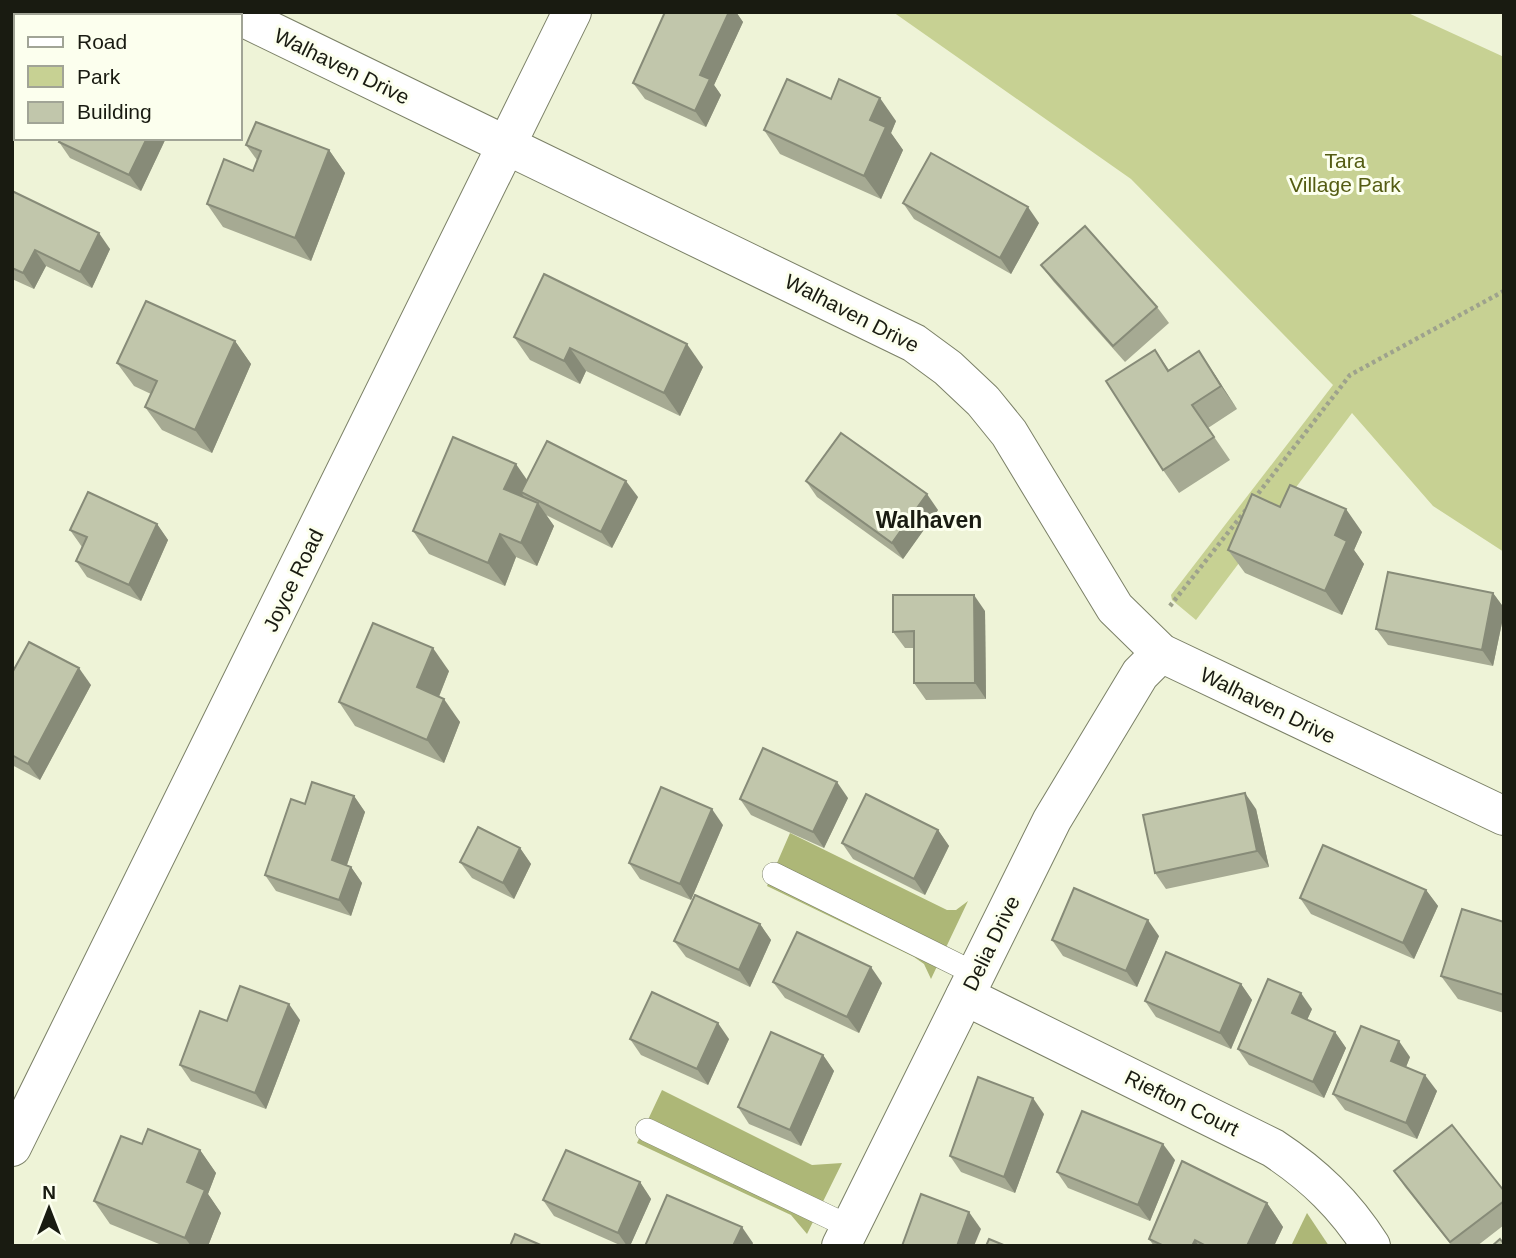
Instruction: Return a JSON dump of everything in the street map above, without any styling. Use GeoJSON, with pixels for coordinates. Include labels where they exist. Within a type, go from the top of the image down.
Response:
{"type":"FeatureCollection","features":[{"type":"Feature","properties":{"kind":"street","name":"Joyce Road"},"geometry":{"type":"LineString","coordinates":[[12,1147],[509,145],[572,12]]}},
{"type":"Feature","properties":{"kind":"street","name":"Walhaven Drive"},"geometry":{"type":"LineString","coordinates":[[242,17],[887,328],[948,368],[983,401],[1009,433],[1115,608],[1153,645],[1504,816]]}},
{"type":"Feature","properties":{"kind":"street","name":"Delia Drive"},"geometry":{"type":"LineString","coordinates":[[845,1237],[1052,820],[1140,674],[1153,645]]}},
{"type":"Feature","properties":{"kind":"street","name":"Riefton Court"},"geometry":{"type":"LineString","coordinates":[[970,985],[1273,1148],[1330,1192],[1371,1246]]}},
{"type":"Feature","properties":{"kind":"lane"},"geometry":{"type":"LineString","coordinates":[[774,874],[970,985]]}},
{"type":"Feature","properties":{"kind":"lane"},"geometry":{"type":"LineString","coordinates":[[647,1130],[845,1237]]}},
{"type":"Feature","properties":{"kind":"path"},"geometry":{"type":"LineString","coordinates":[[1153,645],[1350,375],[1504,291]]}},
{"type":"Feature","properties":{"kind":"green space","name":"Tara Village Park"},"geometry":{"type":"Polygon","coordinates":[[[893,12],[1406,12],[1504,57],[1504,552],[1433,506],[1352,413],[1196,620],[1172,600],[1171,595],[1333,385],[1131,179],[893,12]]]}},
{"type":"Feature","properties":{"kind":"green space"},"geometry":{"type":"Polygon","coordinates":[[[790,833],[947,910],[956,910],[968,901],[931,979],[924,964],[914,957],[767,886],[790,833]]]}},
{"type":"Feature","properties":{"kind":"green space"},"geometry":{"type":"Polygon","coordinates":[[[662,1090],[812,1165],[842,1163],[807,1234],[791,1215],[637,1143],[662,1090]]]}},
{"type":"Feature","properties":{"kind":"green space"},"geometry":{"type":"Polygon","coordinates":[[[1307,1213],[1329,1246],[1291,1246],[1307,1213]]]}},
{"type":"Feature","properties":{"kind":"building"},"geometry":{"type":"Polygon","coordinates":[[[665,12],[729,12],[700,75],[710,79],[695,111],[633,83],[665,12]]]}},
{"type":"Feature","properties":{"kind":"building"},"geometry":{"type":"Polygon","coordinates":[[[787,79],[831,99],[839,79],[880,98],[870,120],[886,127],[864,176],[764,130],[787,79]]]}},
{"type":"Feature","properties":{"kind":"building"},"geometry":{"type":"Polygon","coordinates":[[[256,122],[329,150],[295,238],[207,204],[224,159],[253,171],[261,151],[246,145],[256,122]]]}},
{"type":"Feature","properties":{"kind":"building"},"geometry":{"type":"Polygon","coordinates":[[[60,140],[146,140],[129,175],[59,142],[60,140]]]}},
{"type":"Feature","properties":{"kind":"building"},"geometry":{"type":"Polygon","coordinates":[[[931,153],[1028,207],[1000,258],[903,203],[931,153]]]}},
{"type":"Feature","properties":{"kind":"building"},"geometry":{"type":"Polygon","coordinates":[[[12,191],[99,233],[80,272],[35,250],[23,273],[12,268],[12,191]]]}},
{"type":"Feature","properties":{"kind":"building"},"geometry":{"type":"Polygon","coordinates":[[[1085,226],[1157,307],[1113,346],[1041,265],[1085,226]]]}},
{"type":"Feature","properties":{"kind":"building"},"geometry":{"type":"Polygon","coordinates":[[[544,274],[687,344],[664,393],[570,348],[564,361],[514,337],[544,274]]]}},
{"type":"Feature","properties":{"kind":"building"},"geometry":{"type":"Polygon","coordinates":[[[146,301],[235,341],[195,430],[145,407],[157,381],[117,363],[146,301]]]}},
{"type":"Feature","properties":{"kind":"building"},"geometry":{"type":"Polygon","coordinates":[[[1155,350],[1168,371],[1199,351],[1221,386],[1192,405],[1214,437],[1163,470],[1106,381],[1155,350]]]}},
{"type":"Feature","properties":{"kind":"building"},"geometry":{"type":"Polygon","coordinates":[[[841,433],[927,494],[892,543],[806,481],[841,433]]]}},
{"type":"Feature","properties":{"kind":"building"},"geometry":{"type":"Polygon","coordinates":[[[453,437],[516,464],[504,489],[538,503],[521,543],[500,534],[488,563],[413,531],[453,437]]]}},
{"type":"Feature","properties":{"kind":"building"},"geometry":{"type":"Polygon","coordinates":[[[547,441],[626,481],[601,532],[521,492],[547,441]]]}},
{"type":"Feature","properties":{"kind":"building"},"geometry":{"type":"Polygon","coordinates":[[[1290,485],[1346,509],[1335,535],[1347,541],[1325,591],[1228,550],[1252,494],[1280,507],[1290,485]]]}},
{"type":"Feature","properties":{"kind":"building"},"geometry":{"type":"Polygon","coordinates":[[[88,492],[157,524],[129,585],[76,561],[87,537],[70,530],[88,492]]]}},
{"type":"Feature","properties":{"kind":"building"},"geometry":{"type":"Polygon","coordinates":[[[1388,572],[1493,593],[1482,650],[1376,629],[1388,572]]]}},
{"type":"Feature","properties":{"kind":"building"},"geometry":{"type":"Polygon","coordinates":[[[893,595],[974,595],[975,683],[914,683],[914,631],[893,632],[893,595]]]}},
{"type":"Feature","properties":{"kind":"building"},"geometry":{"type":"Polygon","coordinates":[[[373,623],[433,648],[417,687],[444,699],[427,740],[339,702],[373,623]]]}},
{"type":"Feature","properties":{"kind":"building"},"geometry":{"type":"Polygon","coordinates":[[[29,642],[79,668],[28,764],[12,755],[12,673],[29,642]]]}},
{"type":"Feature","properties":{"kind":"building"},"geometry":{"type":"Polygon","coordinates":[[[763,748],[837,782],[813,832],[740,799],[763,748]]]}},
{"type":"Feature","properties":{"kind":"building"},"geometry":{"type":"Polygon","coordinates":[[[312,782],[354,796],[332,860],[351,867],[339,900],[265,875],[291,799],[305,804],[312,782]]]}},
{"type":"Feature","properties":{"kind":"building"},"geometry":{"type":"Polygon","coordinates":[[[661,787],[712,809],[680,884],[629,863],[661,787]]]}},
{"type":"Feature","properties":{"kind":"building"},"geometry":{"type":"Polygon","coordinates":[[[1245,793],[1257,851],[1155,873],[1143,815],[1245,793]]]}},
{"type":"Feature","properties":{"kind":"building"},"geometry":{"type":"Polygon","coordinates":[[[866,794],[938,830],[914,879],[842,843],[866,794]]]}},
{"type":"Feature","properties":{"kind":"building"},"geometry":{"type":"Polygon","coordinates":[[[478,827],[520,848],[503,883],[460,862],[478,827]]]}},
{"type":"Feature","properties":{"kind":"building"},"geometry":{"type":"Polygon","coordinates":[[[1323,845],[1426,890],[1403,943],[1300,898],[1323,845]]]}},
{"type":"Feature","properties":{"kind":"building"},"geometry":{"type":"Polygon","coordinates":[[[1074,888],[1148,920],[1126,971],[1052,940],[1074,888]]]}},
{"type":"Feature","properties":{"kind":"building"},"geometry":{"type":"Polygon","coordinates":[[[695,895],[760,924],[739,970],[674,941],[695,895]]]}},
{"type":"Feature","properties":{"kind":"building"},"geometry":{"type":"Polygon","coordinates":[[[1462,909],[1504,922],[1504,995],[1441,976],[1462,909]]]}},
{"type":"Feature","properties":{"kind":"building"},"geometry":{"type":"Polygon","coordinates":[[[797,932],[871,967],[847,1017],[773,982],[797,932]]]}},
{"type":"Feature","properties":{"kind":"building"},"geometry":{"type":"Polygon","coordinates":[[[1166,952],[1241,984],[1220,1033],[1145,1001],[1166,952]]]}},
{"type":"Feature","properties":{"kind":"building"},"geometry":{"type":"Polygon","coordinates":[[[1268,979],[1301,993],[1292,1013],[1335,1032],[1313,1082],[1238,1049],[1268,979]]]}},
{"type":"Feature","properties":{"kind":"building"},"geometry":{"type":"Polygon","coordinates":[[[240,986],[289,1004],[255,1093],[180,1065],[200,1011],[227,1021],[240,986]]]}},
{"type":"Feature","properties":{"kind":"building"},"geometry":{"type":"Polygon","coordinates":[[[652,992],[718,1023],[697,1069],[630,1039],[652,992]]]}},
{"type":"Feature","properties":{"kind":"building"},"geometry":{"type":"Polygon","coordinates":[[[1361,1026],[1399,1041],[1391,1061],[1425,1075],[1406,1123],[1333,1094],[1361,1026]]]}},
{"type":"Feature","properties":{"kind":"building"},"geometry":{"type":"Polygon","coordinates":[[[771,1032],[823,1055],[790,1130],[738,1107],[771,1032]]]}},
{"type":"Feature","properties":{"kind":"building"},"geometry":{"type":"Polygon","coordinates":[[[978,1077],[1033,1098],[1004,1177],[950,1156],[978,1077]]]}},
{"type":"Feature","properties":{"kind":"building"},"geometry":{"type":"Polygon","coordinates":[[[1082,1111],[1163,1144],[1138,1205],[1057,1172],[1082,1111]]]}},
{"type":"Feature","properties":{"kind":"building"},"geometry":{"type":"Polygon","coordinates":[[[1452,1125],[1504,1191],[1504,1201],[1450,1242],[1394,1171],[1452,1125]]]}},
{"type":"Feature","properties":{"kind":"building"},"geometry":{"type":"Polygon","coordinates":[[[148,1129],[200,1150],[187,1182],[205,1190],[185,1238],[94,1201],[121,1136],[142,1144],[148,1129]]]}},
{"type":"Feature","properties":{"kind":"building"},"geometry":{"type":"Polygon","coordinates":[[[566,1150],[640,1182],[618,1233],[543,1200],[566,1150]]]}},
{"type":"Feature","properties":{"kind":"building"},"geometry":{"type":"Polygon","coordinates":[[[1182,1161],[1267,1203],[1247,1246],[1206,1246],[1195,1240],[1192,1246],[1164,1246],[1149,1239],[1182,1161]]]}},
{"type":"Feature","properties":{"kind":"building"},"geometry":{"type":"Polygon","coordinates":[[[921,1194],[969,1212],[957,1246],[902,1246],[921,1194]]]}},
{"type":"Feature","properties":{"kind":"building"},"geometry":{"type":"Polygon","coordinates":[[[667,1195],[742,1227],[733,1246],[645,1246],[667,1195]]]}},
{"type":"Feature","properties":{"kind":"building"},"geometry":{"type":"Polygon","coordinates":[[[515,1234],[543,1246],[510,1246],[515,1234]]]}},
{"type":"Feature","properties":{"kind":"building"},"geometry":{"type":"Polygon","coordinates":[[[989,1239],[1006,1246],[986,1246],[989,1239]]]}},
{"type":"Feature","properties":{"kind":"building"},"geometry":{"type":"Polygon","coordinates":[[[1500,1239],[1504,1246],[1492,1246],[1500,1239]]]}},
{"type":"Feature","properties":{"kind":"district","name":"Walhaven"},"geometry":{"type":"Point","coordinates":[929,520]}}]}
